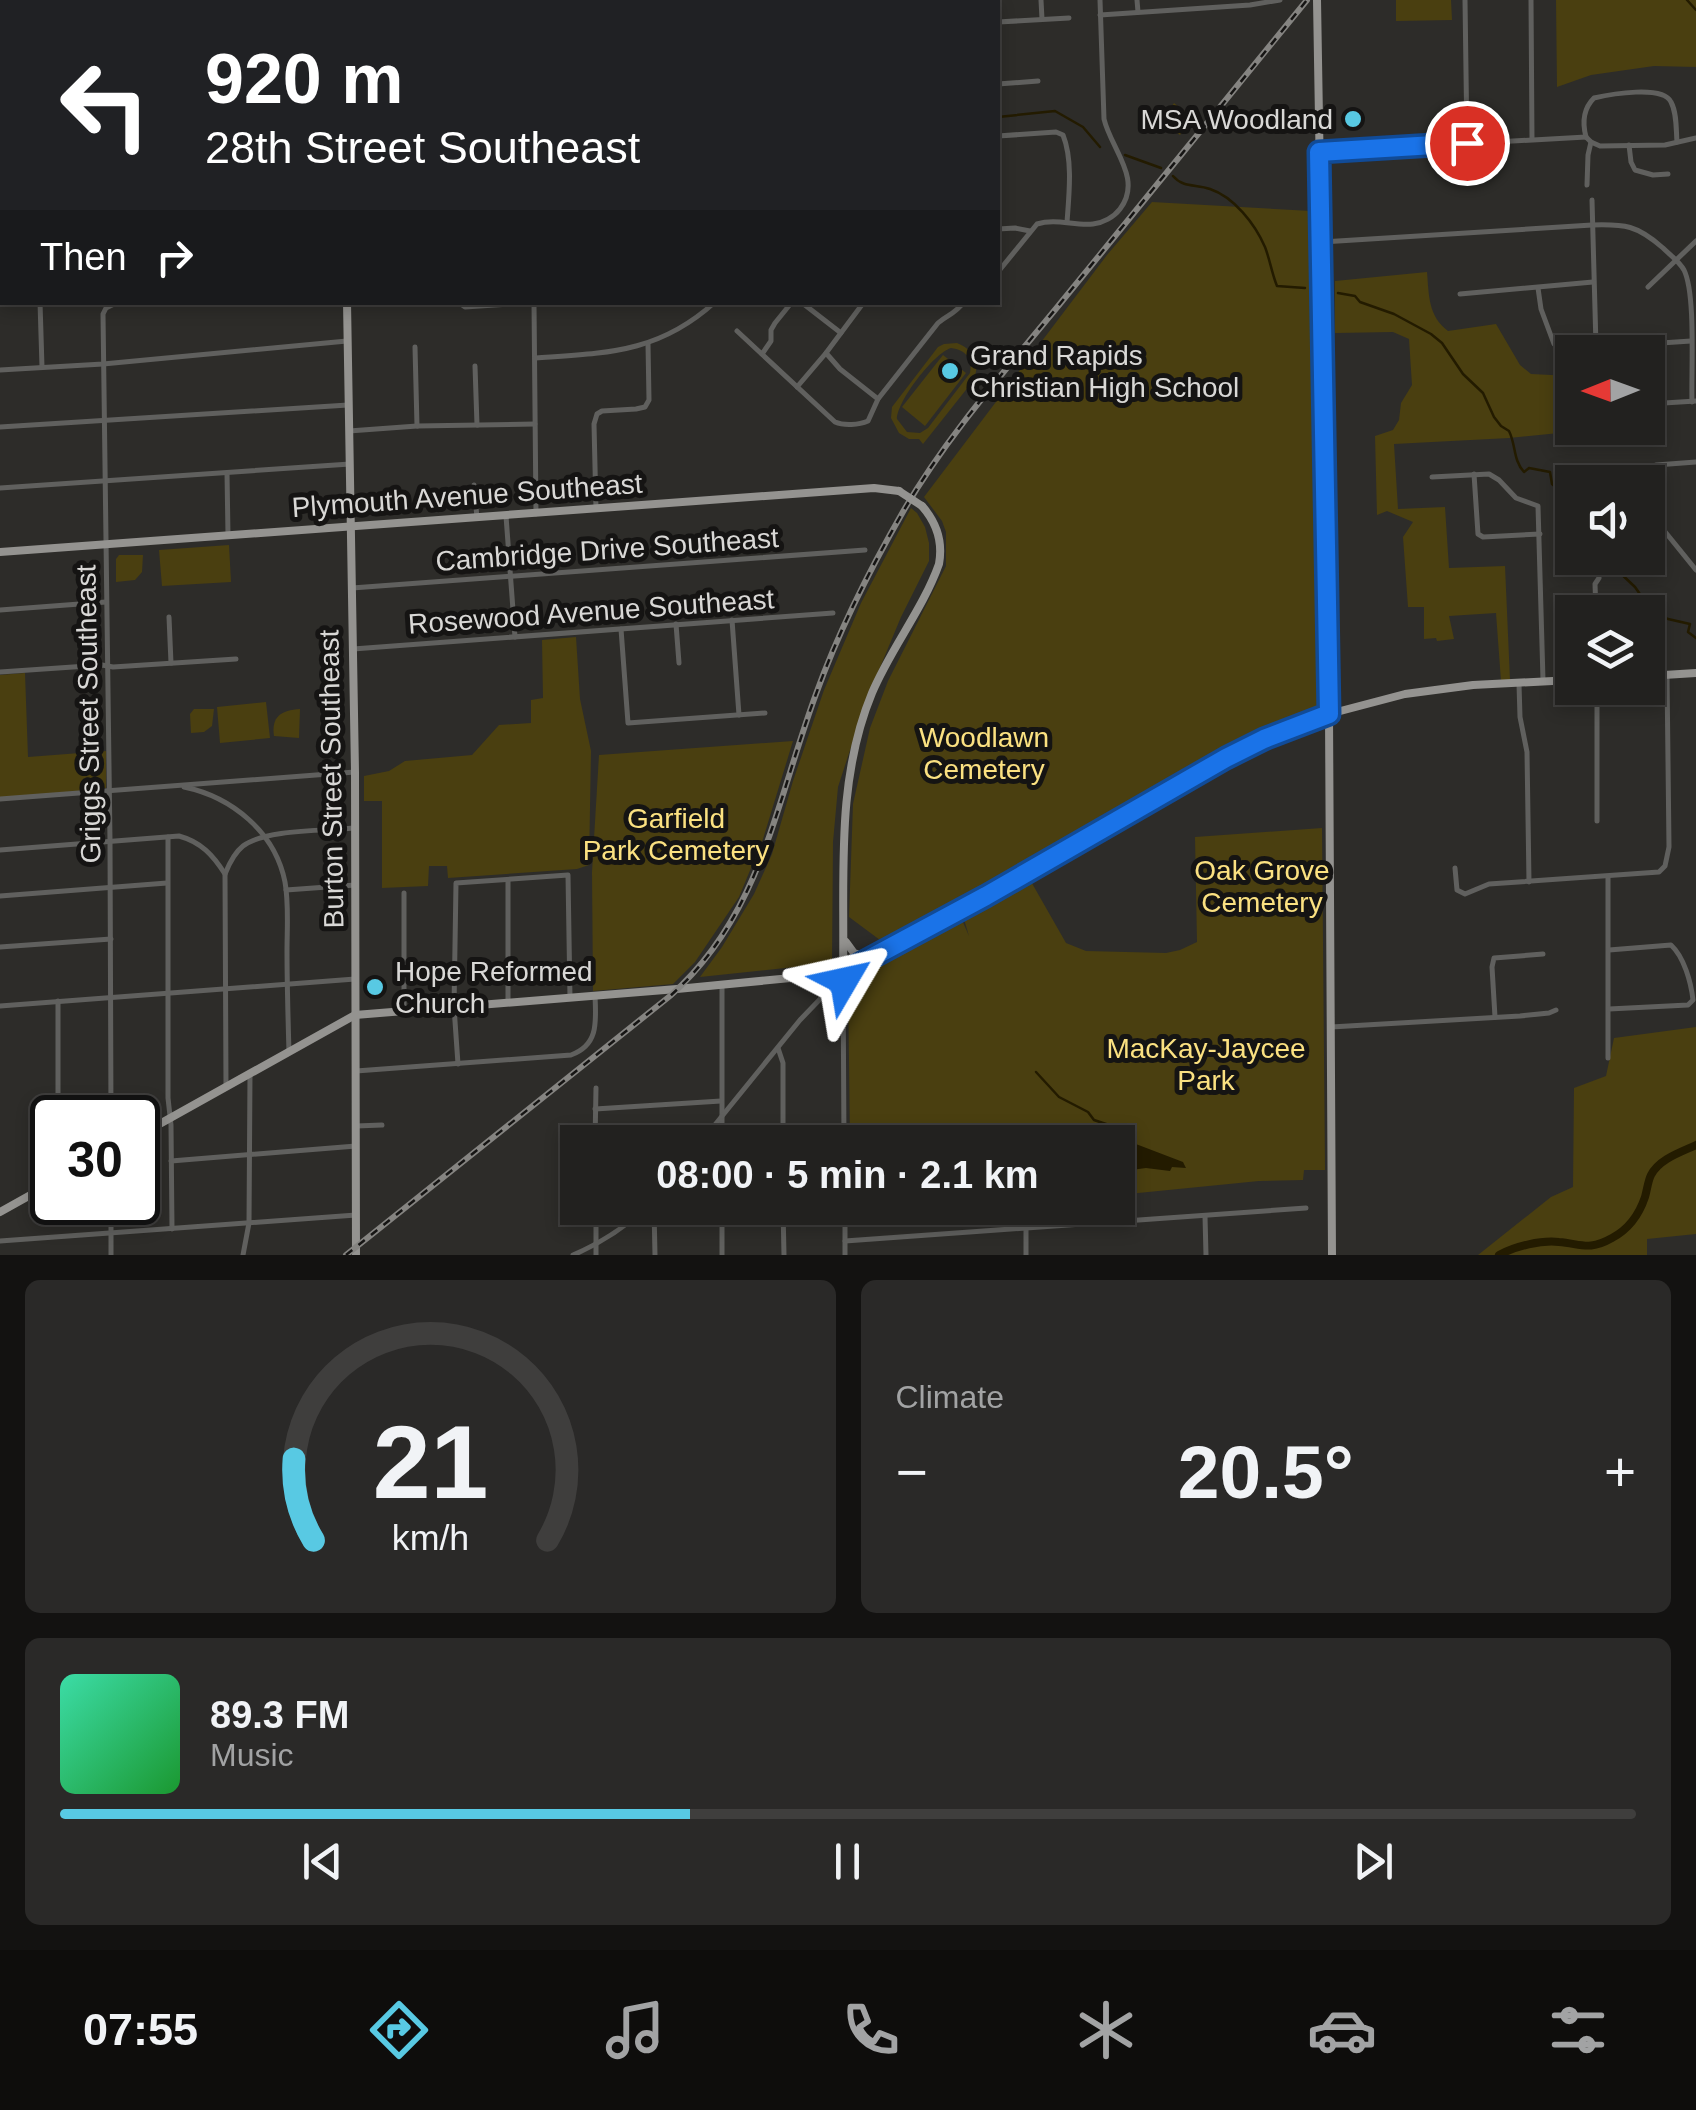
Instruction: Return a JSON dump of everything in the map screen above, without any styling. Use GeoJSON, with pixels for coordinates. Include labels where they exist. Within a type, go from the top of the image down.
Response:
{"type":"FeatureCollection","features":[{"type":"Feature","properties":{"kind":"main road"},"geometry":{"type":"LineString","coordinates":[[1316,0],[1329,714],[1332,1255]]}},
{"type":"Feature","properties":{"kind":"main road","name":"Burton Street Southeast"},"geometry":{"type":"LineString","coordinates":[[347,305],[355,772],[356,1255]]}},
{"type":"Feature","properties":{"kind":"main road","name":"Plymouth Avenue Southeast"},"geometry":{"type":"LineString","coordinates":[[0,552],[874,488],[900,492],[925,510],[940,542],[939,564],[863,719],[851,769],[843,837],[843,935]]}},
{"type":"Feature","properties":{"kind":"main road"},"geometry":{"type":"LineString","coordinates":[[1667,675],[1696,673]]}},
{"type":"Feature","properties":{"kind":"main road"},"geometry":{"type":"LineString","coordinates":[[160,1124],[355,1015],[843,978],[1264,739],[1329,714],[1426,690],[1555,681]]}},
{"type":"Feature","properties":{"kind":"main road"},"geometry":{"type":"LineString","coordinates":[[843,935],[854,954],[874,958]]}},
{"type":"Feature","properties":{"kind":"main road"},"geometry":{"type":"LineString","coordinates":[[843,935],[843,978]]}},
{"type":"Feature","properties":{"kind":"main road"},"geometry":{"type":"LineString","coordinates":[[0,1212],[30,1195]]}},
{"type":"Feature","properties":{"kind":"street"},"geometry":{"type":"LineString","coordinates":[[1041,0],[1042,20]]}},
{"type":"Feature","properties":{"kind":"street"},"geometry":{"type":"LineString","coordinates":[[1000,269],[1037,224],[1091,224],[1107,220],[1123,205],[1128,174],[1104,119],[1100,0]]}},
{"type":"Feature","properties":{"kind":"street"},"geometry":{"type":"LineString","coordinates":[[1138,0],[1138,12]]}},
{"type":"Feature","properties":{"kind":"street"},"geometry":{"type":"LineString","coordinates":[[1182,0],[1183,9]]}},
{"type":"Feature","properties":{"kind":"street"},"geometry":{"type":"LineString","coordinates":[[1100,15],[1280,0]]}},
{"type":"Feature","properties":{"kind":"street"},"geometry":{"type":"LineString","coordinates":[[1465,0],[1467,143]]}},
{"type":"Feature","properties":{"kind":"street"},"geometry":{"type":"LineString","coordinates":[[1530,0],[1532,139]]}},
{"type":"Feature","properties":{"kind":"street"},"geometry":{"type":"LineString","coordinates":[[1000,22],[1069,18]]}},
{"type":"Feature","properties":{"kind":"street"},"geometry":{"type":"LineString","coordinates":[[1000,84],[1038,81]]}},
{"type":"Feature","properties":{"kind":"street"},"geometry":{"type":"LineString","coordinates":[[1587,185],[1584,117],[1594,98],[1660,92],[1670,100],[1677,142]]}},
{"type":"Feature","properties":{"kind":"street"},"geometry":{"type":"LineString","coordinates":[[1000,136],[1056,132],[1063,135],[1067,144],[1068,222]]}},
{"type":"Feature","properties":{"kind":"street"},"geometry":{"type":"LineString","coordinates":[[1319,152],[1532,139],[1588,140],[1600,146],[1665,145],[1695,138],[1696,147]]}},
{"type":"Feature","properties":{"kind":"street"},"geometry":{"type":"LineString","coordinates":[[1629,145],[1635,170],[1668,174]]}},
{"type":"Feature","properties":{"kind":"street"},"geometry":{"type":"LineString","coordinates":[[1592,200],[1596,346],[1691,341]]}},
{"type":"Feature","properties":{"kind":"street"},"geometry":{"type":"LineString","coordinates":[[1321,242],[1592,225],[1636,228],[1676,259],[1689,284],[1694,402],[1665,403]]}},
{"type":"Feature","properties":{"kind":"street"},"geometry":{"type":"LineString","coordinates":[[1000,229],[1030,231]]}},
{"type":"Feature","properties":{"kind":"street"},"geometry":{"type":"LineString","coordinates":[[1648,287],[1696,242]]}},
{"type":"Feature","properties":{"kind":"street"},"geometry":{"type":"LineString","coordinates":[[1460,294],[1593,282]]}},
{"type":"Feature","properties":{"kind":"street"},"geometry":{"type":"LineString","coordinates":[[1538,288],[1541,310],[1554,344]]}},
{"type":"Feature","properties":{"kind":"street"},"geometry":{"type":"LineString","coordinates":[[40,305],[42,367]]}},
{"type":"Feature","properties":{"kind":"street","name":"Griggs Street Southeast"},"geometry":{"type":"LineString","coordinates":[[112,1095],[103,364],[104,310],[113,305]]}},
{"type":"Feature","properties":{"kind":"street"},"geometry":{"type":"LineString","coordinates":[[536,305],[536,514]]}},
{"type":"Feature","properties":{"kind":"street"},"geometry":{"type":"LineString","coordinates":[[536,358],[648,344],[685,326],[712,305]]}},
{"type":"Feature","properties":{"kind":"street"},"geometry":{"type":"LineString","coordinates":[[762,354],[772,341],[771,330],[790,305]]}},
{"type":"Feature","properties":{"kind":"street"},"geometry":{"type":"LineString","coordinates":[[805,305],[841,333]]}},
{"type":"Feature","properties":{"kind":"street"},"geometry":{"type":"LineString","coordinates":[[797,386],[862,305]]}},
{"type":"Feature","properties":{"kind":"street"},"geometry":{"type":"LineString","coordinates":[[737,331],[839,424],[868,421],[878,399],[938,324],[962,305]]}},
{"type":"Feature","properties":{"kind":"street"},"geometry":{"type":"LineString","coordinates":[[0,370],[347,341]]}},
{"type":"Feature","properties":{"kind":"street"},"geometry":{"type":"LineString","coordinates":[[596,509],[597,414],[645,406],[649,400],[648,344]]}},
{"type":"Feature","properties":{"kind":"street"},"geometry":{"type":"LineString","coordinates":[[415,346],[417,426]]}},
{"type":"Feature","properties":{"kind":"street"},"geometry":{"type":"LineString","coordinates":[[826,353],[878,399]]}},
{"type":"Feature","properties":{"kind":"street"},"geometry":{"type":"LineString","coordinates":[[476,366],[477,425]]}},
{"type":"Feature","properties":{"kind":"street"},"geometry":{"type":"LineString","coordinates":[[0,427],[348,405]]}},
{"type":"Feature","properties":{"kind":"street"},"geometry":{"type":"LineString","coordinates":[[349,431],[535,424]]}},
{"type":"Feature","properties":{"kind":"street"},"geometry":{"type":"LineString","coordinates":[[1656,465],[1696,462]]}},
{"type":"Feature","properties":{"kind":"street"},"geometry":{"type":"LineString","coordinates":[[0,488],[350,464]]}},
{"type":"Feature","properties":{"kind":"street"},"geometry":{"type":"LineString","coordinates":[[227,473],[228,535]]}},
{"type":"Feature","properties":{"kind":"street"},"geometry":{"type":"LineString","coordinates":[[1474,474],[1478,534],[1540,534]]}},
{"type":"Feature","properties":{"kind":"street"},"geometry":{"type":"LineString","coordinates":[[1432,477],[1493,476],[1516,498],[1538,506],[1543,682]]}},
{"type":"Feature","properties":{"kind":"street"},"geometry":{"type":"LineString","coordinates":[[474,484],[477,518]]}},
{"type":"Feature","properties":{"kind":"street"},"geometry":{"type":"LineString","coordinates":[[506,516],[516,637]]}},
{"type":"Feature","properties":{"kind":"street"},"geometry":{"type":"LineString","coordinates":[[1665,532],[1696,570]]}},
{"type":"Feature","properties":{"kind":"street","name":"Cambridge Drive Southeast"},"geometry":{"type":"LineString","coordinates":[[352,588],[865,550]]}},
{"type":"Feature","properties":{"kind":"street"},"geometry":{"type":"LineString","coordinates":[[1595,595],[1599,578]]}},
{"type":"Feature","properties":{"kind":"street"},"geometry":{"type":"LineString","coordinates":[[0,610],[106,602]]}},
{"type":"Feature","properties":{"kind":"street","name":"Rosewood Avenue Southeast"},"geometry":{"type":"LineString","coordinates":[[353,649],[833,613]]}},
{"type":"Feature","properties":{"kind":"street"},"geometry":{"type":"LineString","coordinates":[[168,617],[170,662]]}},
{"type":"Feature","properties":{"kind":"street"},"geometry":{"type":"LineString","coordinates":[[732,620],[739,715]]}},
{"type":"Feature","properties":{"kind":"street"},"geometry":{"type":"LineString","coordinates":[[676,624],[679,663]]}},
{"type":"Feature","properties":{"kind":"street"},"geometry":{"type":"LineString","coordinates":[[622,628],[628,723],[765,713]]}},
{"type":"Feature","properties":{"kind":"street"},"geometry":{"type":"LineString","coordinates":[[0,672],[112,668],[232,656]]}},
{"type":"Feature","properties":{"kind":"street"},"geometry":{"type":"LineString","coordinates":[[1455,868],[1456,890],[1465,894],[1489,884],[1659,872],[1665,866],[1668,847],[1667,675]]}},
{"type":"Feature","properties":{"kind":"street"},"geometry":{"type":"LineString","coordinates":[[1518,684],[1527,752],[1529,882]]}},
{"type":"Feature","properties":{"kind":"street"},"geometry":{"type":"LineString","coordinates":[[1597,705],[1598,821]]}},
{"type":"Feature","properties":{"kind":"street"},"geometry":{"type":"LineString","coordinates":[[0,799],[355,772]]}},
{"type":"Feature","properties":{"kind":"street"},"geometry":{"type":"LineString","coordinates":[[213,796],[210,790],[214,782]]}},
{"type":"Feature","properties":{"kind":"street"},"geometry":{"type":"LineString","coordinates":[[174,786],[213,796],[239,811],[265,836],[282,873],[286,890],[289,1052]]}},
{"type":"Feature","properties":{"kind":"street"},"geometry":{"type":"LineString","coordinates":[[226,1087],[225,874],[238,850],[265,836],[355,828]]}},
{"type":"Feature","properties":{"kind":"street"},"geometry":{"type":"LineString","coordinates":[[168,836],[172,1229]]}},
{"type":"Feature","properties":{"kind":"street"},"geometry":{"type":"LineString","coordinates":[[0,850],[179,836],[206,848],[225,874]]}},
{"type":"Feature","properties":{"kind":"street"},"geometry":{"type":"LineString","coordinates":[[458,1064],[454,886],[464,882],[568,875],[570,998]]}},
{"type":"Feature","properties":{"kind":"street"},"geometry":{"type":"LineString","coordinates":[[1608,877],[1608,1058]]}},
{"type":"Feature","properties":{"kind":"street"},"geometry":{"type":"LineString","coordinates":[[508,880],[508,1002]]}},
{"type":"Feature","properties":{"kind":"street"},"geometry":{"type":"LineString","coordinates":[[0,896],[168,883]]}},
{"type":"Feature","properties":{"kind":"street"},"geometry":{"type":"LineString","coordinates":[[286,890],[355,885]]}},
{"type":"Feature","properties":{"kind":"street"},"geometry":{"type":"LineString","coordinates":[[404,893],[404,1011]]}},
{"type":"Feature","properties":{"kind":"street"},"geometry":{"type":"LineString","coordinates":[[0,947],[111,939]]}},
{"type":"Feature","properties":{"kind":"street"},"geometry":{"type":"LineString","coordinates":[[1609,950],[1671,945],[1680,957],[1693,1000],[1688,1005],[1609,1009]]}},
{"type":"Feature","properties":{"kind":"street"},"geometry":{"type":"LineString","coordinates":[[1495,1017],[1494,958],[1543,954]]}},
{"type":"Feature","properties":{"kind":"street"},"geometry":{"type":"LineString","coordinates":[[715,1125],[812,1006],[843,978]]}},
{"type":"Feature","properties":{"kind":"street"},"geometry":{"type":"LineString","coordinates":[[843,978],[844,1125]]}},
{"type":"Feature","properties":{"kind":"street"},"geometry":{"type":"LineString","coordinates":[[0,1006],[355,979]]}},
{"type":"Feature","properties":{"kind":"street"},"geometry":{"type":"LineString","coordinates":[[722,985],[722,1125]]}},
{"type":"Feature","properties":{"kind":"street"},"geometry":{"type":"LineString","coordinates":[[356,1071],[571,1055],[584,1048],[595,1032],[595,996]]}},
{"type":"Feature","properties":{"kind":"street"},"geometry":{"type":"LineString","coordinates":[[58,1001],[58,1095]]}},
{"type":"Feature","properties":{"kind":"street"},"geometry":{"type":"LineString","coordinates":[[1331,1027],[1556,1010]]}},
{"type":"Feature","properties":{"kind":"street"},"geometry":{"type":"LineString","coordinates":[[778,1048],[783,1063],[783,1125]]}},
{"type":"Feature","properties":{"kind":"street"},"geometry":{"type":"LineString","coordinates":[[243,1255],[249,1222],[250,1074]]}},
{"type":"Feature","properties":{"kind":"street"},"geometry":{"type":"LineString","coordinates":[[595,1125],[596,1088]]}},
{"type":"Feature","properties":{"kind":"street"},"geometry":{"type":"LineString","coordinates":[[595,1109],[722,1101]]}},
{"type":"Feature","properties":{"kind":"street"},"geometry":{"type":"LineString","coordinates":[[356,1126],[382,1125]]}},
{"type":"Feature","properties":{"kind":"street"},"geometry":{"type":"LineString","coordinates":[[171,1162],[356,1146]]}},
{"type":"Feature","properties":{"kind":"street"},"geometry":{"type":"LineString","coordinates":[[845,1241],[1306,1208]]}},
{"type":"Feature","properties":{"kind":"street"},"geometry":{"type":"LineString","coordinates":[[0,1241],[356,1214]]}},
{"type":"Feature","properties":{"kind":"street"},"geometry":{"type":"LineString","coordinates":[[1205,1216],[1206,1255]]}},
{"type":"Feature","properties":{"kind":"street"},"geometry":{"type":"LineString","coordinates":[[111,1225],[111,1255]]}},
{"type":"Feature","properties":{"kind":"street"},"geometry":{"type":"LineString","coordinates":[[596,1225],[596,1255]]}},
{"type":"Feature","properties":{"kind":"street"},"geometry":{"type":"LineString","coordinates":[[573,1255],[626,1225]]}},
{"type":"Feature","properties":{"kind":"street"},"geometry":{"type":"LineString","coordinates":[[651,1225],[654,1255]]}},
{"type":"Feature","properties":{"kind":"street"},"geometry":{"type":"LineString","coordinates":[[722,1225],[722,1255]]}},
{"type":"Feature","properties":{"kind":"street"},"geometry":{"type":"LineString","coordinates":[[783,1225],[784,1255]]}},
{"type":"Feature","properties":{"kind":"street"},"geometry":{"type":"LineString","coordinates":[[845,1225],[845,1255]]}},
{"type":"Feature","properties":{"kind":"street"},"geometry":{"type":"LineString","coordinates":[[1026,1228],[1026,1255]]}},
{"type":"Feature","properties":{"kind":"green space"},"geometry":{"type":"Polygon","coordinates":[[[1396,0],[1451,0],[1452,20],[1396,21],[1396,0]]]}},
{"type":"Feature","properties":{"kind":"green space"},"geometry":{"type":"Polygon","coordinates":[[[1556,0],[1696,0],[1696,67],[1654,66],[1591,75],[1557,87],[1556,0]]]}},
{"type":"Feature","properties":{"kind":"green space"},"geometry":{"type":"Polygon","coordinates":[[[1174,103],[1193,118],[1180,135],[1161,122],[1174,103]]]}},
{"type":"Feature","properties":{"kind":"green space"},"geometry":{"type":"Polygon","coordinates":[[[1152,202],[1311,211],[1319,619],[1317,713],[1220,755],[955,904],[969,936],[963,916],[1029,878],[1066,943],[1086,951],[1166,953],[1197,942],[1195,837],[1322,828],[1325,1170],[1304,1170],[1303,1180],[1135,1193],[1135,1125],[850,1125],[848,980],[892,955],[884,943],[849,917],[853,804],[870,728],[888,681],[946,566],[946,532],[924,497],[1107,255],[1152,202]]]}},
{"type":"Feature","properties":{"kind":"green space"},"geometry":{"type":"Polygon","coordinates":[[[1427,272],[1431,304],[1448,331],[1496,324],[1520,365],[1531,374],[1555,375],[1555,433],[1394,444],[1398,509],[1445,507],[1449,568],[1505,566],[1510,680],[1501,681],[1496,613],[1449,616],[1454,639],[1437,641],[1424,639],[1424,607],[1408,607],[1403,537],[1413,522],[1387,511],[1377,515],[1375,436],[1393,430],[1401,403],[1412,385],[1409,339],[1393,332],[1335,333],[1335,281],[1427,272]]]}},
{"type":"Feature","properties":{"kind":"green space"},"geometry":{"type":"Polygon","coordinates":[[[957,343],[968,349],[976,363],[975,375],[923,444],[899,433],[891,418],[892,407],[944,344],[957,343]],[[951,348],[935,359],[910,390],[897,419],[907,432],[920,433],[928,428],[970,373],[969,359],[951,348]]]}},
{"type":"Feature","properties":{"kind":"green space"},"geometry":{"type":"Polygon","coordinates":[[[943,355],[966,373],[925,426],[902,407],[943,355]]]}},
{"type":"Feature","properties":{"kind":"green space"},"geometry":{"type":"Polygon","coordinates":[[[911,508],[925,527],[929,561],[866,701],[838,787],[833,842],[832,963],[700,977],[754,894],[772,854],[824,690],[861,603],[911,508]]]}},
{"type":"Feature","properties":{"kind":"green space"},"geometry":{"type":"Polygon","coordinates":[[[229,545],[231,582],[162,586],[159,550],[229,545]]]}},
{"type":"Feature","properties":{"kind":"green space"},"geometry":{"type":"Polygon","coordinates":[[[119,555],[143,555],[142,572],[135,580],[116,582],[119,555]]]}},
{"type":"Feature","properties":{"kind":"green space"},"geometry":{"type":"Polygon","coordinates":[[[576,637],[580,699],[591,751],[589,865],[448,878],[447,866],[429,866],[428,886],[382,888],[382,801],[364,801],[364,776],[389,771],[405,761],[472,755],[499,725],[531,723],[531,700],[543,698],[542,640],[576,637]]]}},
{"type":"Feature","properties":{"kind":"green space"},"geometry":{"type":"Polygon","coordinates":[[[25,673],[28,757],[106,751],[106,788],[0,799],[0,675],[25,673]]]}},
{"type":"Feature","properties":{"kind":"green space"},"geometry":{"type":"Polygon","coordinates":[[[266,702],[270,738],[220,743],[217,707],[266,702]]]}},
{"type":"Feature","properties":{"kind":"green space"},"geometry":{"type":"Polygon","coordinates":[[[194,709],[214,709],[212,726],[204,732],[191,733],[190,714],[194,709]]]}},
{"type":"Feature","properties":{"kind":"green space"},"geometry":{"type":"Polygon","coordinates":[[[300,709],[299,738],[274,736],[279,716],[300,709]]]}},
{"type":"Feature","properties":{"kind":"green space","name":"Garfield Park Cemetery"},"geometry":{"type":"Polygon","coordinates":[[[793,741],[763,839],[739,897],[695,962],[673,984],[593,991],[592,872],[599,755],[793,741]]]}},
{"type":"Feature","properties":{"kind":"green space"},"geometry":{"type":"Polygon","coordinates":[[[1696,1027],[1696,1234],[1647,1239],[1647,1255],[1478,1255],[1551,1197],[1573,1187],[1574,1088],[1606,1076],[1614,1038],[1696,1027]]]}},
{"type":"Feature","properties":{"kind":"shaded area"},"geometry":{"type":"Polygon","coordinates":[[[1135,1144],[1183,1162],[1186,1168],[1172,1167],[1170,1171],[1135,1169],[1135,1144]]]}},
{"type":"Feature","properties":{"kind":"waterway"},"geometry":{"type":"LineString","coordinates":[[1687,0],[1696,10]]}},
{"type":"Feature","properties":{"kind":"waterway"},"geometry":{"type":"LineString","coordinates":[[1000,117],[1055,111],[1083,127],[1100,147]]}},
{"type":"Feature","properties":{"kind":"waterway"},"geometry":{"type":"LineString","coordinates":[[1125,155],[1161,168]]}},
{"type":"Feature","properties":{"kind":"waterway"},"geometry":{"type":"LineString","coordinates":[[1173,176],[1185,184],[1219,193],[1235,205],[1261,238],[1277,286],[1305,288]]}},
{"type":"Feature","properties":{"kind":"waterway"},"geometry":{"type":"LineString","coordinates":[[1338,293],[1355,296],[1360,302],[1394,314],[1442,343],[1463,374],[1483,393],[1494,417],[1509,431],[1524,472],[1529,468],[1550,472],[1555,487]]}},
{"type":"Feature","properties":{"kind":"waterway"},"geometry":{"type":"LineString","coordinates":[[1622,575],[1651,610],[1690,624],[1688,632],[1696,638]]}},
{"type":"Feature","properties":{"kind":"waterway"},"geometry":{"type":"LineString","coordinates":[[1036,1072],[1059,1097],[1109,1125]]}},
{"type":"Feature","properties":{"kind":"waterway"},"geometry":{"type":"LineString","coordinates":[[1499,1255],[1537,1243],[1591,1246],[1612,1238],[1636,1216],[1655,1169],[1696,1145]]}},
{"type":"Feature","properties":{"kind":"railway"},"geometry":{"type":"LineString","coordinates":[[346,1255],[670,996],[701,964],[746,894],[835,647],[904,510],[977,404],[1307,0]]}},
{"type":"Feature","properties":{"kind":"place","name":"MSA Woodland"},"geometry":{"type":"Point","coordinates":[1353,119]}},
{"type":"Feature","properties":{"kind":"place","name":"Grand Rapids Christian High School"},"geometry":{"type":"Point","coordinates":[950,371]}},
{"type":"Feature","properties":{"kind":"place","name":"Hope Reformed Church"},"geometry":{"type":"Point","coordinates":[375,987]}},
{"type":"Feature","properties":{"kind":"route"},"geometry":{"type":"LineString","coordinates":[[844,981],[843,973],[1226,758],[1329,714],[1319,152],[1467,143]]}},
{"type":"Feature","properties":{"kind":"park label","name":"Woodlawn Cemetery"},"geometry":{"type":"Point","coordinates":[984,753]}},
{"type":"Feature","properties":{"kind":"park label","name":"Oak Grove Cemetery"},"geometry":{"type":"Point","coordinates":[1262,886]}},
{"type":"Feature","properties":{"kind":"park label","name":"MacKay-Jaycee Park"},"geometry":{"type":"Point","coordinates":[1206,1064]}}]}
